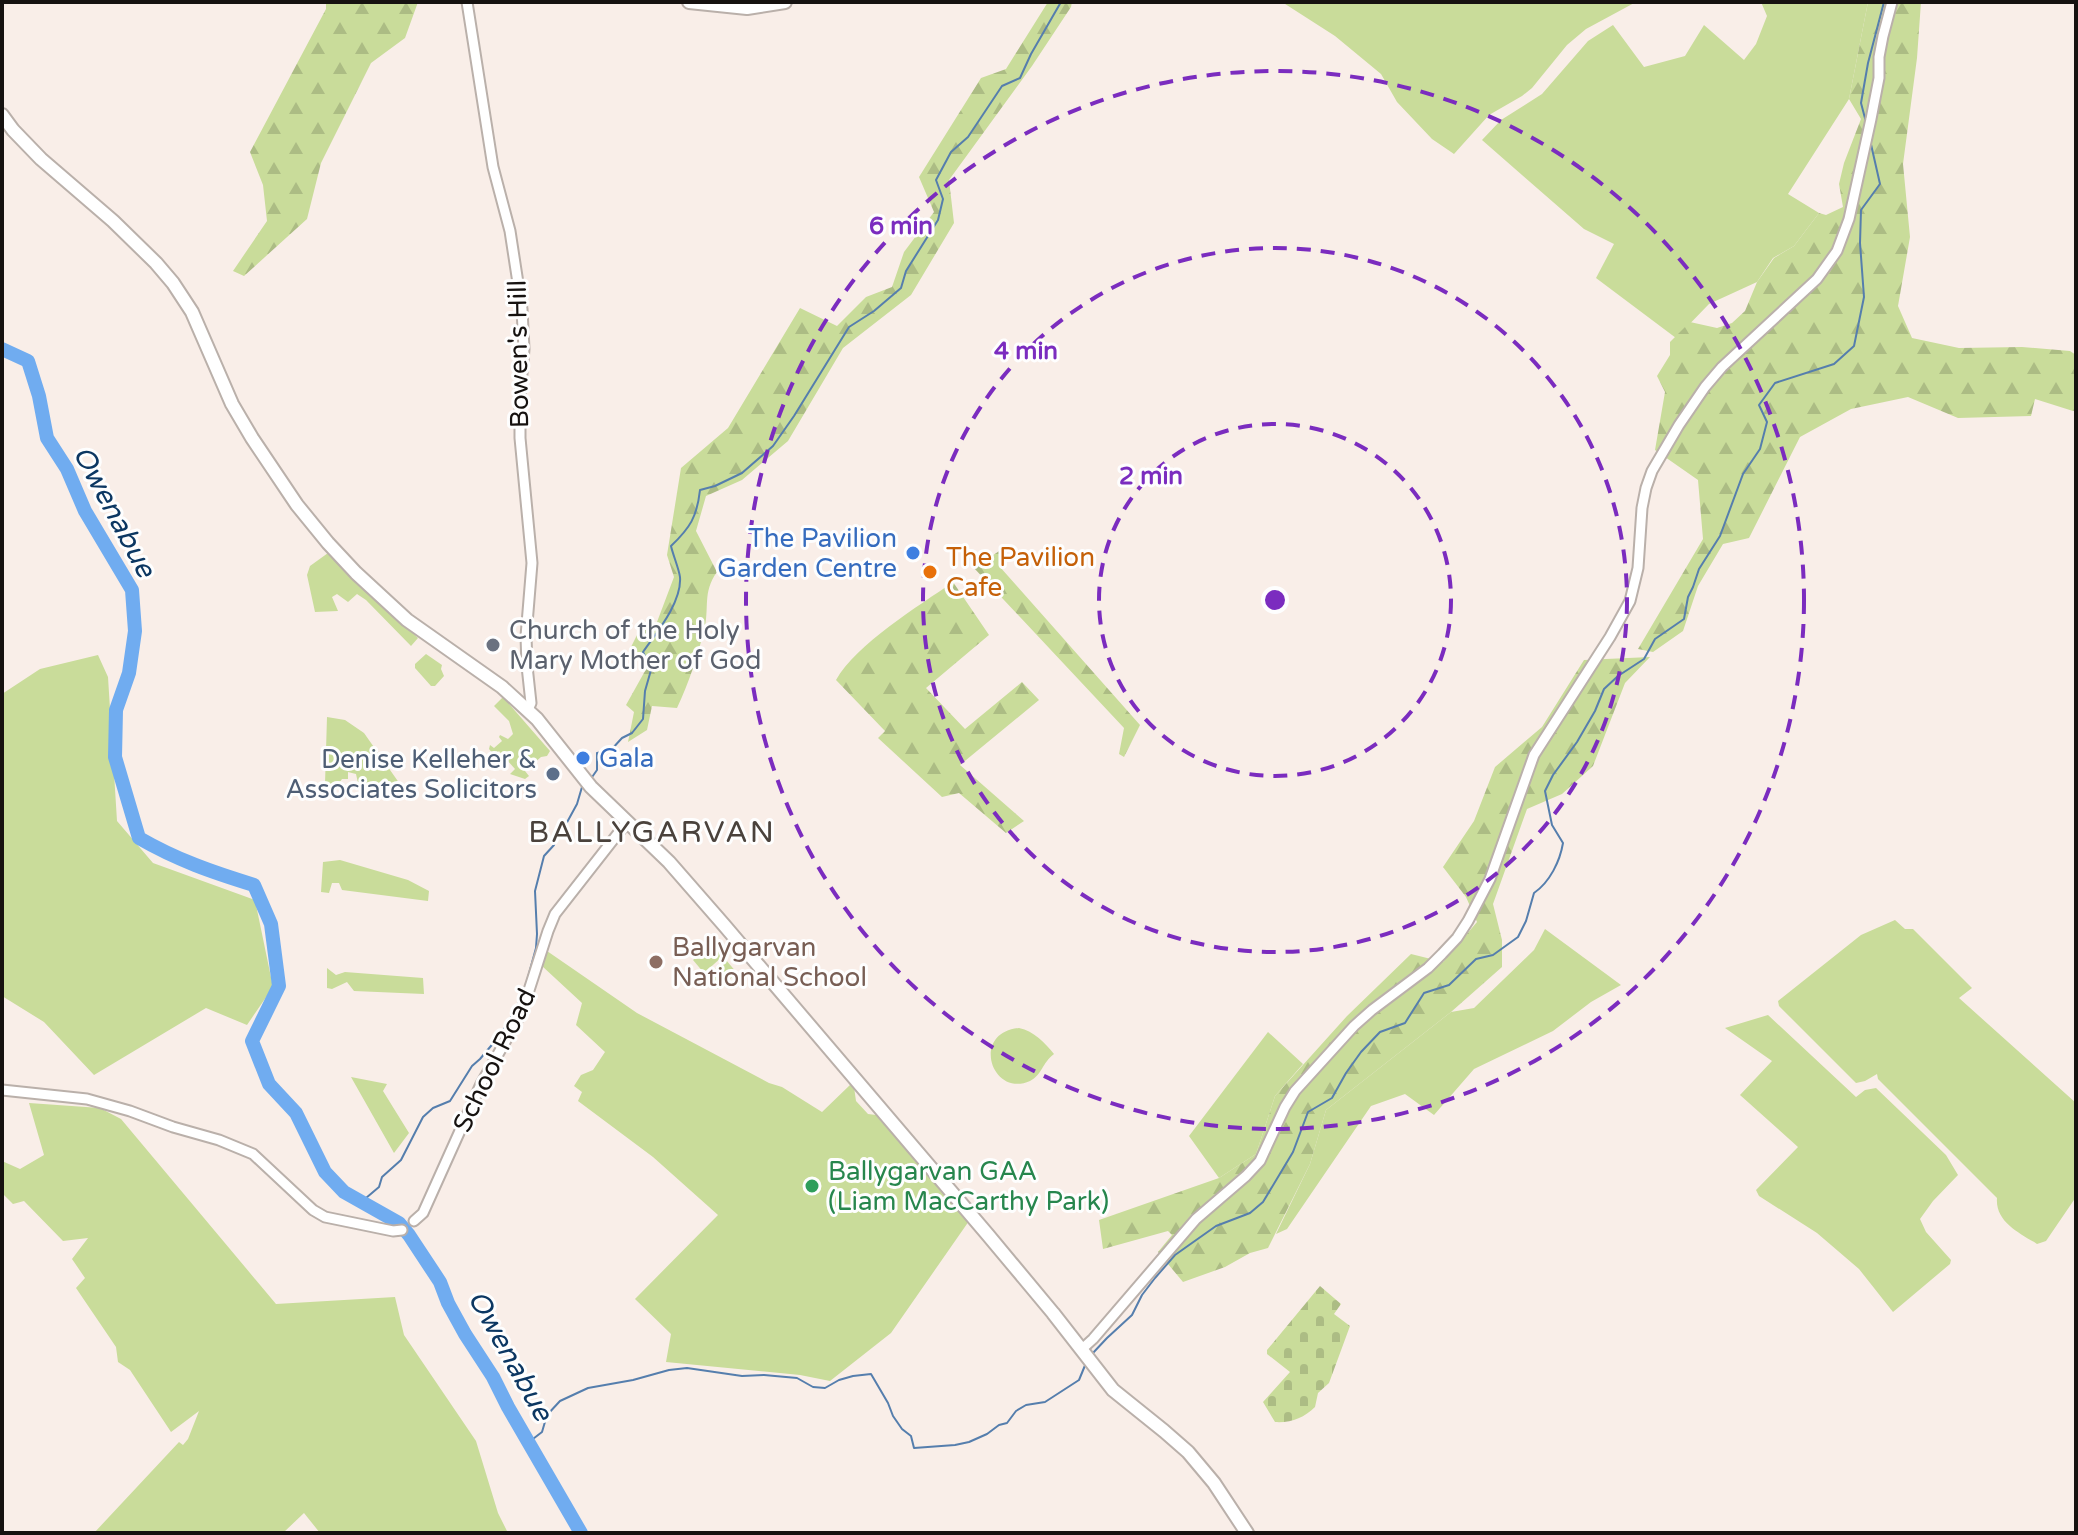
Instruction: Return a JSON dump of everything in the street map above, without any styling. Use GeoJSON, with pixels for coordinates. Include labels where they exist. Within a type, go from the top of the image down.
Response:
{"type":"FeatureCollection","features":[{"type":"Feature","properties":{"kind":"main road"},"geometry":{"type":"LineString","coordinates":[[689,2],[747,8],[785,2]]}},
{"type":"Feature","properties":{"kind":"main road"},"geometry":{"type":"LineString","coordinates":[[2,115],[41,159],[113,221],[173,283],[192,312],[232,404],[252,438],[297,505],[328,543],[407,620],[502,687],[528,710],[588,783],[669,862],[988,1235],[1113,1390],[1188,1452],[1214,1483],[1247,1533]]}},
{"type":"Feature","properties":{"kind":"street","name":"Bowen's Hill"},"geometry":{"type":"LineString","coordinates":[[467,2],[493,167],[510,231],[522,309],[524,349],[520,438],[532,563],[526,636],[531,703],[528,710]]}},
{"type":"Feature","properties":{"kind":"street"},"geometry":{"type":"LineString","coordinates":[[1087,1356],[1093,1339],[1196,1219],[1260,1161],[1295,1091],[1354,1026],[1428,968],[1457,938],[1468,921],[1490,879],[1534,755],[1630,601],[1638,568],[1646,488],[1652,471],[1705,387],[1749,340],[1799,297],[1837,251],[1849,219],[1892,2]]}},
{"type":"Feature","properties":{"kind":"street","name":"School Road"},"geometry":{"type":"LineString","coordinates":[[414,1221],[423,1213],[487,1072],[522,1012],[555,914],[627,822]]}},
{"type":"Feature","properties":{"kind":"street"},"geometry":{"type":"LineString","coordinates":[[2,1090],[87,1099],[219,1140],[253,1154],[313,1210],[325,1217],[381,1229],[402,1230]]}},
{"type":"Feature","properties":{"kind":"green space"},"geometry":{"type":"Polygon","coordinates":[[[326,2],[418,2],[405,38],[371,63],[321,163],[307,219],[244,276],[233,271],[267,221],[263,185],[250,152],[326,9],[326,2]]]}},
{"type":"Feature","properties":{"kind":"green space"},"geometry":{"type":"Polygon","coordinates":[[[1048,2],[1072,2],[1032,66],[949,180],[954,223],[911,295],[843,348],[788,441],[742,480],[706,496],[696,531],[717,572],[709,587],[706,622],[696,660],[677,708],[652,706],[647,730],[628,742],[634,712],[626,705],[645,671],[631,647],[640,629],[657,622],[674,577],[667,555],[681,468],[728,428],[800,308],[837,326],[866,297],[892,287],[904,252],[934,212],[919,177],[981,78],[1006,69],[1048,2]]]}},
{"type":"Feature","properties":{"kind":"green space"},"geometry":{"type":"Polygon","coordinates":[[[1282,2],[1636,2],[1586,29],[1567,45],[1532,88],[1489,115],[1454,154],[1432,139],[1397,102],[1381,74],[1335,36],[1282,2]]]}},
{"type":"Feature","properties":{"kind":"green space"},"geometry":{"type":"Polygon","coordinates":[[[1761,2],[1868,2],[1849,99],[1788,194],[1819,213],[1794,246],[1773,258],[1757,282],[1709,304],[1676,338],[1596,278],[1614,244],[1584,229],[1482,140],[1501,120],[1542,94],[1588,41],[1613,25],[1644,67],[1685,56],[1704,25],[1744,60],[1756,44],[1767,16],[1761,2]]]}},
{"type":"Feature","properties":{"kind":"green space"},"geometry":{"type":"Polygon","coordinates":[[[1868,2],[1921,2],[1903,164],[1910,237],[1898,306],[1912,338],[1959,348],[2022,347],[2070,351],[2076,355],[2076,410],[2035,399],[2031,416],[1958,418],[1908,397],[1851,409],[1800,437],[1749,538],[1723,544],[1698,586],[1683,631],[1653,652],[1638,649],[1703,539],[1698,480],[1655,450],[1665,392],[1657,376],[1670,355],[1670,342],[1690,322],[1717,328],[1732,323],[1745,311],[1757,282],[1774,258],[1794,246],[1819,213],[1826,215],[1843,207],[1839,184],[1861,119],[1849,99],[1868,2]]]}},
{"type":"Feature","properties":{"kind":"green space"},"geometry":{"type":"Polygon","coordinates":[[[1008,545],[1000,567],[1140,725],[1124,757],[1119,754],[1124,728],[974,568],[1008,545]]]}},
{"type":"Feature","properties":{"kind":"green space"},"geometry":{"type":"Polygon","coordinates":[[[328,553],[418,638],[411,646],[357,594],[348,602],[337,594],[332,597],[338,611],[315,612],[307,575],[310,566],[328,553]]]}},
{"type":"Feature","properties":{"kind":"green space"},"geometry":{"type":"Polygon","coordinates":[[[953,582],[989,635],[926,688],[965,729],[1022,682],[1039,700],[960,765],[1024,821],[1006,833],[959,793],[942,797],[878,738],[885,731],[836,680],[845,666],[873,640],[953,582]]]}},
{"type":"Feature","properties":{"kind":"green space"},"geometry":{"type":"Polygon","coordinates":[[[426,654],[442,665],[444,676],[435,686],[431,686],[415,668],[415,664],[426,654]]]}},
{"type":"Feature","properties":{"kind":"green space"},"geometry":{"type":"Polygon","coordinates":[[[98,655],[108,677],[117,821],[153,863],[255,900],[273,987],[247,1025],[206,1008],[94,1075],[44,1022],[2,996],[2,694],[40,669],[98,655]]]}},
{"type":"Feature","properties":{"kind":"green space"},"geometry":{"type":"Polygon","coordinates":[[[1650,657],[1625,683],[1593,766],[1562,794],[1527,809],[1493,904],[1502,940],[1502,967],[1451,1012],[1326,1110],[1310,1164],[1268,1248],[1183,1282],[1158,1252],[1172,1235],[1168,1231],[1103,1249],[1099,1220],[1219,1178],[1256,1154],[1275,1096],[1347,1016],[1411,954],[1443,962],[1477,922],[1466,897],[1443,867],[1474,821],[1495,767],[1542,727],[1584,660],[1650,657]]]}},
{"type":"Feature","properties":{"kind":"green space"},"geometry":{"type":"Polygon","coordinates":[[[503,697],[550,751],[525,771],[529,776],[525,779],[510,774],[515,769],[499,751],[494,755],[489,749],[490,745],[494,748],[502,741],[500,735],[508,739],[513,734],[509,721],[494,706],[503,697]]]}},
{"type":"Feature","properties":{"kind":"green space"},"geometry":{"type":"Polygon","coordinates":[[[327,717],[345,720],[364,733],[402,787],[400,791],[358,783],[356,774],[348,772],[348,779],[342,779],[337,786],[325,784],[327,717]]]}},
{"type":"Feature","properties":{"kind":"green space"},"geometry":{"type":"Polygon","coordinates":[[[340,860],[408,880],[429,891],[428,901],[342,890],[339,883],[332,883],[329,893],[321,892],[323,862],[340,860]]]}},
{"type":"Feature","properties":{"kind":"green space"},"geometry":{"type":"Polygon","coordinates":[[[1895,920],[1905,929],[1913,929],[1972,988],[1959,998],[2076,1103],[2076,1197],[2046,1241],[2037,1244],[2010,1226],[2000,1214],[1997,1198],[1878,1079],[1877,1074],[1856,1083],[1779,1006],[1778,1001],[1861,935],[1895,920]]]}},
{"type":"Feature","properties":{"kind":"green space"},"geometry":{"type":"Polygon","coordinates":[[[1545,929],[1621,985],[1591,1002],[1553,1031],[1474,1069],[1434,1115],[1405,1094],[1371,1106],[1287,1229],[1276,1234],[1310,1164],[1326,1110],[1451,1012],[1474,1008],[1534,950],[1545,929]]]}},
{"type":"Feature","properties":{"kind":"green space"},"geometry":{"type":"Polygon","coordinates":[[[712,944],[723,956],[704,973],[693,960],[712,944]]]}},
{"type":"Feature","properties":{"kind":"green space","name":"Ballygarvan GAA (Liam MacCarthy Park)"},"geometry":{"type":"Polygon","coordinates":[[[547,951],[637,1013],[782,1087],[822,1112],[850,1085],[854,1087],[856,1101],[868,1114],[876,1115],[969,1221],[891,1333],[830,1381],[800,1375],[666,1362],[671,1334],[635,1299],[718,1215],[653,1157],[578,1101],[582,1092],[574,1086],[581,1075],[593,1070],[605,1052],[576,1025],[582,1003],[542,966],[547,951]]]}},
{"type":"Feature","properties":{"kind":"green space"},"geometry":{"type":"Polygon","coordinates":[[[726,960],[737,973],[718,989],[707,976],[726,960]]]}},
{"type":"Feature","properties":{"kind":"green space"},"geometry":{"type":"Polygon","coordinates":[[[327,968],[336,975],[345,972],[423,978],[424,994],[354,991],[347,982],[327,988],[327,968]]]}},
{"type":"Feature","properties":{"kind":"green space"},"geometry":{"type":"Polygon","coordinates":[[[1768,1015],[1856,1097],[1865,1090],[1876,1088],[1946,1155],[1958,1175],[1920,1219],[1926,1232],[1951,1260],[1950,1264],[1893,1312],[1859,1269],[1817,1233],[1759,1196],[1756,1190],[1798,1147],[1740,1095],[1772,1061],[1725,1028],[1768,1015]]]}},
{"type":"Feature","properties":{"kind":"green space"},"geometry":{"type":"Polygon","coordinates":[[[1019,1028],[1034,1035],[1054,1054],[1034,1078],[1017,1084],[1005,1081],[997,1073],[991,1051],[1004,1032],[1019,1028]]]}},
{"type":"Feature","properties":{"kind":"green space"},"geometry":{"type":"Polygon","coordinates":[[[1268,1032],[1303,1064],[1275,1096],[1256,1154],[1219,1178],[1189,1136],[1268,1032]]]}},
{"type":"Feature","properties":{"kind":"green space"},"geometry":{"type":"Polygon","coordinates":[[[351,1077],[387,1084],[383,1091],[409,1133],[394,1153],[351,1077]]]}},
{"type":"Feature","properties":{"kind":"green space"},"geometry":{"type":"Polygon","coordinates":[[[29,1103],[100,1108],[121,1119],[276,1304],[395,1297],[404,1335],[476,1441],[498,1513],[508,1533],[320,1533],[304,1513],[283,1533],[94,1533],[179,1442],[183,1445],[199,1411],[171,1432],[130,1370],[118,1362],[116,1347],[76,1288],[85,1278],[72,1259],[88,1238],[63,1241],[24,1201],[13,1204],[2,1193],[2,1161],[20,1169],[44,1155],[29,1103]]]}},
{"type":"Feature","properties":{"kind":"green space"},"geometry":{"type":"Polygon","coordinates":[[[1320,1286],[1341,1304],[1334,1314],[1350,1326],[1329,1383],[1318,1393],[1315,1407],[1297,1419],[1275,1422],[1263,1402],[1290,1372],[1267,1354],[1267,1350],[1320,1286]]]}},
{"type":"Feature","properties":{"kind":"waterway"},"geometry":{"type":"LineString","coordinates":[[590,780],[597,770],[597,753],[611,750],[622,738],[632,733],[643,719],[645,691],[651,670],[643,652],[668,616],[677,596],[680,577],[671,546],[692,521],[700,490],[742,473],[773,446],[849,327],[901,288],[906,271],[938,220],[943,199],[936,180],[951,152],[968,137],[1002,86],[1020,78],[1061,2]]}},
{"type":"Feature","properties":{"kind":"waterway"},"geometry":{"type":"LineString","coordinates":[[1866,122],[1861,103],[1884,2]]}},
{"type":"Feature","properties":{"kind":"waterway"},"geometry":{"type":"LineString","coordinates":[[1092,1354],[1132,1315],[1142,1295],[1175,1255],[1216,1226],[1250,1213],[1263,1202],[1293,1152],[1308,1112],[1332,1098],[1361,1052],[1380,1032],[1405,1023],[1424,993],[1449,985],[1476,959],[1493,955],[1518,937],[1534,893],[1553,871],[1563,843],[1552,825],[1545,791],[1595,711],[1604,689],[1644,659],[1655,639],[1684,619],[1688,597],[1699,569],[1720,536],[1743,474],[1760,449],[1767,422],[1759,405],[1775,383],[1834,364],[1854,346],[1864,297],[1861,210],[1880,184],[1870,140]]}},
{"type":"Feature","properties":{"kind":"waterway","name":"Owenabue"},"geometry":{"type":"LineString","coordinates":[[2,349],[28,361],[47,438],[67,469],[85,511],[132,590],[135,631],[129,673],[116,710],[115,757],[139,838],[195,865],[254,885],[271,924],[279,986],[252,1041],[269,1084],[296,1113],[325,1172],[344,1192],[399,1223],[409,1235],[440,1282],[465,1334],[493,1377],[581,1533]]}},
{"type":"Feature","properties":{"kind":"waterway"},"geometry":{"type":"LineString","coordinates":[[368,1207],[366,1198],[379,1187],[382,1177],[401,1160],[423,1117],[433,1108],[450,1101],[472,1066],[501,1034],[517,1007],[536,948],[535,891],[544,856],[554,845],[557,831],[565,826],[582,787]]}},
{"type":"Feature","properties":{"kind":"waterway"},"geometry":{"type":"LineString","coordinates":[[529,1442],[542,1432],[547,1415],[560,1401],[588,1388],[687,1368],[742,1376],[797,1378],[813,1387],[825,1388],[839,1380],[871,1374],[893,1416],[911,1436],[914,1448],[955,1445],[969,1442],[1007,1423],[1016,1411],[1026,1405],[1045,1402],[1079,1380],[1086,1363]]}},
{"type":"Feature","properties":{"kind":"place","name":"The Pavilion Garden Centre"},"geometry":{"type":"Point","coordinates":[913,553]}},
{"type":"Feature","properties":{"kind":"place","name":"The Pavilion Cafe"},"geometry":{"type":"Point","coordinates":[930,572]}},
{"type":"Feature","properties":{"kind":"place","name":"Church of the Holy Mary Mother of God"},"geometry":{"type":"Point","coordinates":[493,645]}},
{"type":"Feature","properties":{"kind":"place","name":"Gala"},"geometry":{"type":"Point","coordinates":[583,758]}},
{"type":"Feature","properties":{"kind":"place","name":"Denise Kelleher & Associates Solicitors"},"geometry":{"type":"Point","coordinates":[553,774]}},
{"type":"Feature","properties":{"kind":"place","name":"Ballygarvan National School"},"geometry":{"type":"Point","coordinates":[656,962]}},
{"type":"Feature","properties":{"kind":"place","name":"Ballygarvan GAA (Liam MacCarthy Park)"},"geometry":{"type":"Point","coordinates":[812,1186]}},
{"type":"Feature","properties":{"kind":"district","name":"BALLYGARVAN"},"geometry":{"type":"Point","coordinates":[652,832]}}]}
